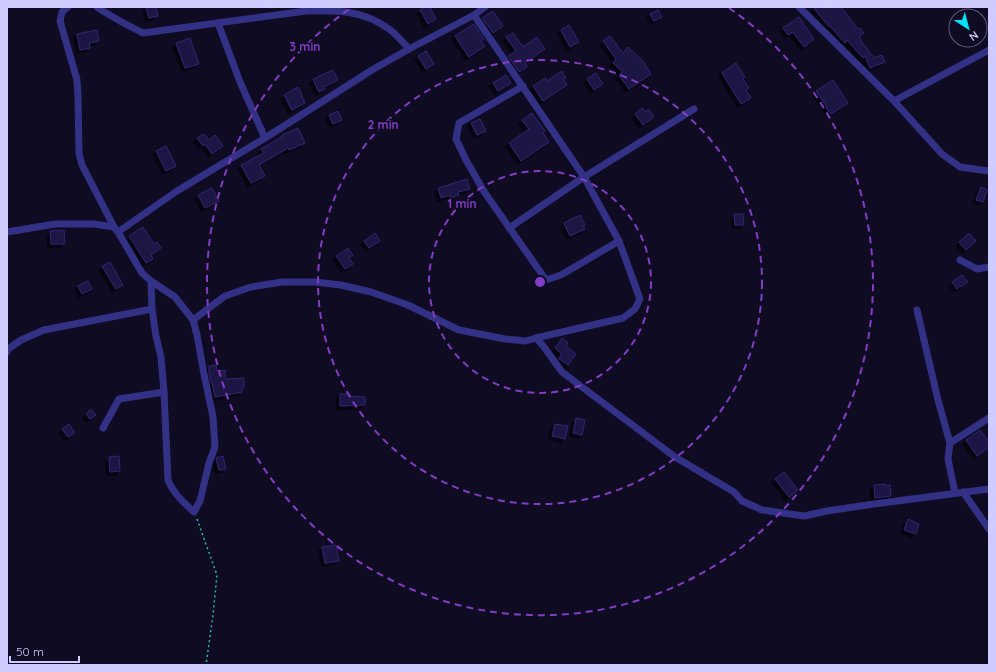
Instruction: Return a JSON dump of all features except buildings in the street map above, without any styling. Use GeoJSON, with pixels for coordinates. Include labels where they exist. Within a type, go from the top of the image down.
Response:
{"type":"FeatureCollection","features":[{"type":"Feature","properties":{"kind":"street"},"geometry":{"type":"LineString","coordinates":[[68,7],[62,12],[60,21],[77,80],[79,153],[82,165],[86,175],[142,273],[175,298],[193,320],[197,335],[213,417],[215,447],[200,501],[194,512],[183,502],[171,487],[168,480],[164,392],[161,357],[152,309],[151,281]]}},
{"type":"Feature","properties":{"kind":"street"},"geometry":{"type":"LineString","coordinates":[[97,7],[143,33],[306,11],[333,10],[374,20],[390,30],[409,49]]}},
{"type":"Feature","properties":{"kind":"street"},"geometry":{"type":"LineString","coordinates":[[7,232],[55,224],[94,224],[116,229],[265,138],[372,70],[474,15],[485,7]]}},
{"type":"Feature","properties":{"kind":"street"},"geometry":{"type":"LineString","coordinates":[[800,7],[894,101],[942,154],[960,167],[989,171]]}},
{"type":"Feature","properties":{"kind":"street"},"geometry":{"type":"LineString","coordinates":[[193,320],[225,296],[251,287],[282,282],[315,282],[341,285],[371,292],[408,305],[459,330],[505,339],[526,341],[623,318],[635,309],[640,299],[619,241],[584,177],[474,15]]}},
{"type":"Feature","properties":{"kind":"street"},"geometry":{"type":"LineString","coordinates":[[218,23],[240,82],[265,138]]}},
{"type":"Feature","properties":{"kind":"street"},"geometry":{"type":"LineString","coordinates":[[894,101],[989,50]]}},
{"type":"Feature","properties":{"kind":"street"},"geometry":{"type":"LineString","coordinates":[[523,86],[458,123],[456,140],[485,193],[546,280],[561,275],[619,241]]}},
{"type":"Feature","properties":{"kind":"street"},"geometry":{"type":"LineString","coordinates":[[509,228],[584,177],[694,109]]}},
{"type":"Feature","properties":{"kind":"street"},"geometry":{"type":"LineString","coordinates":[[960,260],[976,268],[989,267]]}},
{"type":"Feature","properties":{"kind":"street"},"geometry":{"type":"LineString","coordinates":[[7,352],[8,349],[21,340],[44,330],[152,309]]}},
{"type":"Feature","properties":{"kind":"street"},"geometry":{"type":"LineString","coordinates":[[917,310],[938,400],[950,443],[948,459],[959,493],[989,529]]}},
{"type":"Feature","properties":{"kind":"street"},"geometry":{"type":"LineString","coordinates":[[536,338],[562,372],[675,457],[734,492],[742,501],[762,510],[804,516],[835,509],[989,489]]}},
{"type":"Feature","properties":{"kind":"street"},"geometry":{"type":"LineString","coordinates":[[103,428],[119,400],[164,392]]}},
{"type":"Feature","properties":{"kind":"street"},"geometry":{"type":"LineString","coordinates":[[950,443],[989,418]]}},
{"type":"Feature","properties":{"kind":"path"},"geometry":{"type":"LineString","coordinates":[[194,512],[217,575],[206,665]]}}]}
